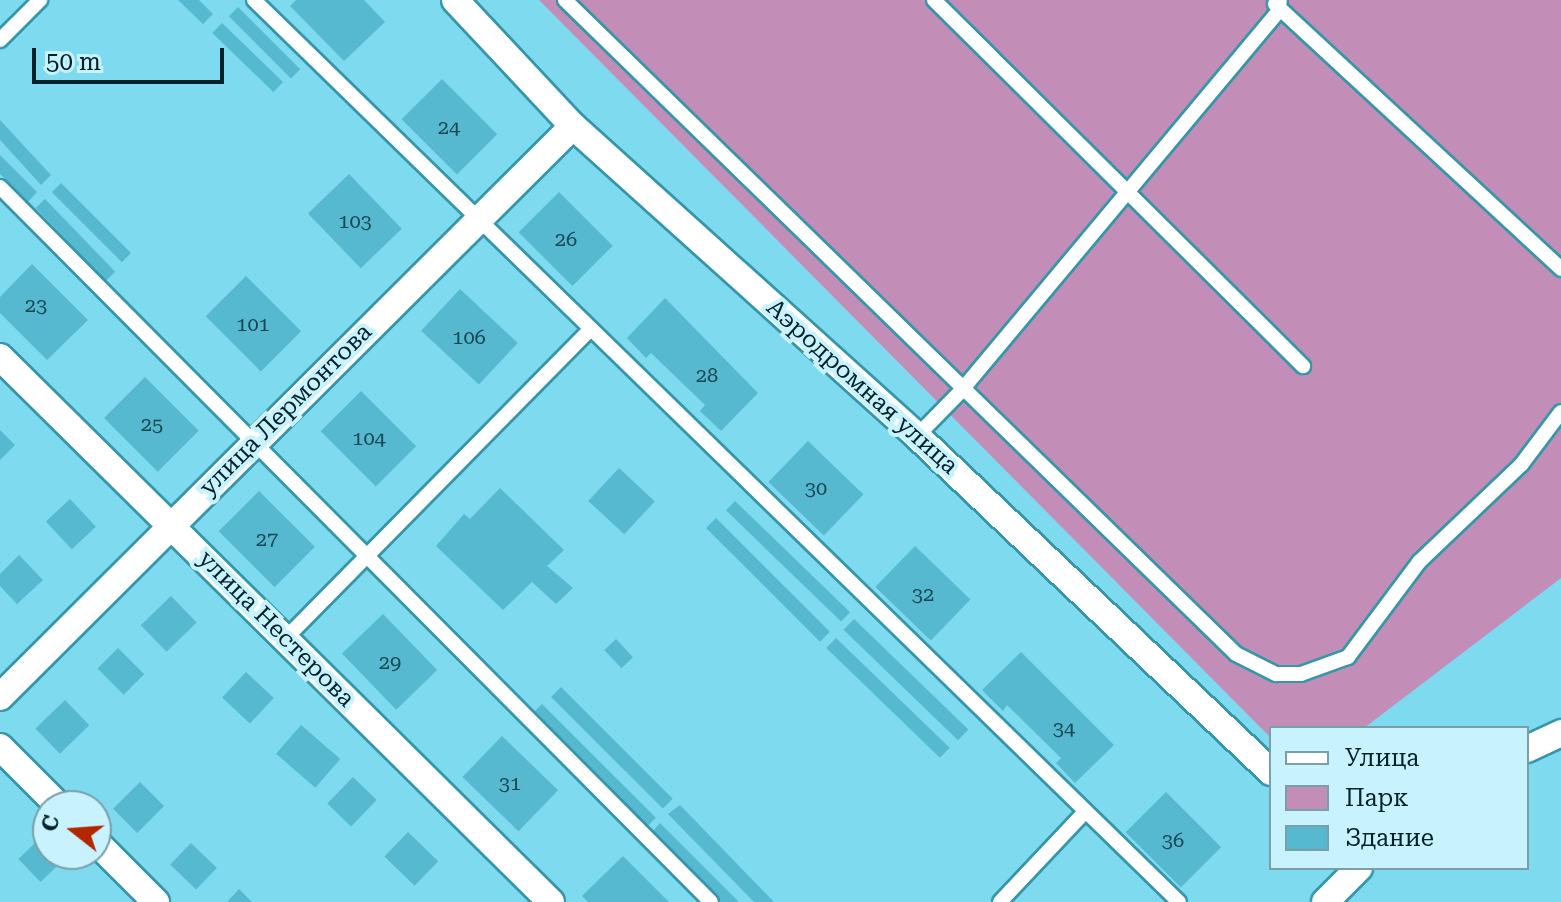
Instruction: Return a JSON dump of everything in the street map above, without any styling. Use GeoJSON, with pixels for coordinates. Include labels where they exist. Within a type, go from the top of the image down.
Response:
{"type":"FeatureCollection","features":[{"type":"Feature","properties":{"kind":"street","name":"Аэродромная улица"},"geometry":{"type":"LineString","coordinates":[[455,0],[573,126],[917,436],[1269,770]]}},
{"type":"Feature","properties":{"kind":"street","name":"улица Лермонтова"},"geometry":{"type":"LineString","coordinates":[[0,697],[476,219],[573,126]]}},
{"type":"Feature","properties":{"kind":"street","name":"улица Нестерова"},"geometry":{"type":"LineString","coordinates":[[0,357],[551,902]]}},
{"type":"Feature","properties":{"kind":"street"},"geometry":{"type":"LineString","coordinates":[[1529,748],[1561,733]]}},
{"type":"Feature","properties":{"kind":"street"},"geometry":{"type":"LineString","coordinates":[[0,747],[43,790]]}},
{"type":"Feature","properties":{"kind":"street"},"geometry":{"type":"LineString","coordinates":[[112,858],[156,902]]}},
{"type":"Feature","properties":{"kind":"street"},"geometry":{"type":"LineString","coordinates":[[1325,902],[1357,870]]}},
{"type":"Feature","properties":{"kind":"lane"},"geometry":{"type":"LineString","coordinates":[[0,40],[40,0]]}},
{"type":"Feature","properties":{"kind":"lane"},"geometry":{"type":"LineString","coordinates":[[254,0],[1084,813],[1179,902]]}},
{"type":"Feature","properties":{"kind":"lane"},"geometry":{"type":"LineString","coordinates":[[565,0],[961,391],[1236,654],[1276,674],[1301,674],[1348,657],[1419,562],[1521,465],[1561,412]]}},
{"type":"Feature","properties":{"kind":"lane"},"geometry":{"type":"LineString","coordinates":[[934,0],[1129,190],[1303,366]]}},
{"type":"Feature","properties":{"kind":"lane"},"geometry":{"type":"LineString","coordinates":[[917,436],[961,391],[1129,190],[1277,4],[1561,269]]}},
{"type":"Feature","properties":{"kind":"lane"},"geometry":{"type":"LineString","coordinates":[[0,187],[711,902]]}},
{"type":"Feature","properties":{"kind":"lane"},"geometry":{"type":"LineString","coordinates":[[286,638],[590,330]]}},
{"type":"Feature","properties":{"kind":"lane"},"geometry":{"type":"LineString","coordinates":[[1000,902],[1084,813]]}},
{"type":"Feature","properties":{"kind":"green space"},"geometry":{"type":"Polygon","coordinates":[[[539,0],[1561,0],[1561,578],[1367,726],[1269,726],[1269,736],[539,0]]]}},
{"type":"Feature","properties":{"kind":"building"},"geometry":{"type":"Polygon","coordinates":[[[178,0],[199,0],[213,14],[203,24],[178,0]]]}},
{"type":"Feature","properties":{"kind":"building"},"geometry":{"type":"Polygon","coordinates":[[[296,0],[364,0],[385,22],[344,61],[290,6],[296,0]]]}},
{"type":"Feature","properties":{"kind":"building"},"geometry":{"type":"Polygon","coordinates":[[[238,7],[300,69],[291,78],[229,16],[238,7]]]}},
{"type":"Feature","properties":{"kind":"building"},"geometry":{"type":"Polygon","coordinates":[[[222,23],[283,82],[273,92],[212,33],[222,23]]]}},
{"type":"Feature","properties":{"kind":"building"},"geometry":{"type":"Polygon","coordinates":[[[442,79],[497,134],[457,174],[402,119],[442,79]]]}},
{"type":"Feature","properties":{"kind":"building"},"geometry":{"type":"Polygon","coordinates":[[[0,120],[51,175],[41,185],[0,140],[0,120]]]}},
{"type":"Feature","properties":{"kind":"building"},"geometry":{"type":"Polygon","coordinates":[[[0,155],[37,192],[28,202],[0,174],[0,155]]]}},
{"type":"Feature","properties":{"kind":"building"},"geometry":{"type":"Polygon","coordinates":[[[349,174],[402,229],[361,268],[308,214],[349,174]]]}},
{"type":"Feature","properties":{"kind":"building"},"geometry":{"type":"Polygon","coordinates":[[[61,183],[131,253],[122,262],[52,192],[61,183]]]}},
{"type":"Feature","properties":{"kind":"building"},"geometry":{"type":"Polygon","coordinates":[[[559,192],[613,246],[572,286],[519,232],[559,192]]]}},
{"type":"Feature","properties":{"kind":"building"},"geometry":{"type":"Polygon","coordinates":[[[45,199],[115,272],[106,281],[36,208],[45,199]]]}},
{"type":"Feature","properties":{"kind":"building"},"geometry":{"type":"Polygon","coordinates":[[[32,264],[88,320],[47,360],[0,313],[0,297],[32,264]]]}},
{"type":"Feature","properties":{"kind":"building"},"geometry":{"type":"Polygon","coordinates":[[[246,276],[301,331],[261,371],[206,316],[246,276]]]}},
{"type":"Feature","properties":{"kind":"building"},"geometry":{"type":"Polygon","coordinates":[[[460,289],[518,343],[479,385],[421,331],[460,289]]]}},
{"type":"Feature","properties":{"kind":"building"},"geometry":{"type":"Polygon","coordinates":[[[665,298],[758,393],[721,431],[700,411],[705,405],[651,353],[646,358],[627,338],[665,298]]]}},
{"type":"Feature","properties":{"kind":"building"},"geometry":{"type":"Polygon","coordinates":[[[145,377],[199,431],[158,472],[104,418],[145,377]]]}},
{"type":"Feature","properties":{"kind":"building"},"geometry":{"type":"Polygon","coordinates":[[[361,391],[416,446],[376,486],[321,431],[361,391]]]}},
{"type":"Feature","properties":{"kind":"building"},"geometry":{"type":"Polygon","coordinates":[[[0,430],[15,445],[0,460],[0,430]]]}},
{"type":"Feature","properties":{"kind":"building"},"geometry":{"type":"Polygon","coordinates":[[[808,441],[863,494],[824,535],[768,482],[808,441]]]}},
{"type":"Feature","properties":{"kind":"building"},"geometry":{"type":"Polygon","coordinates":[[[619,468],[655,501],[624,534],[588,501],[619,468]]]}},
{"type":"Feature","properties":{"kind":"building"},"geometry":{"type":"Polygon","coordinates":[[[500,488],[564,550],[547,566],[573,588],[556,604],[532,582],[503,610],[436,546],[464,514],[470,519],[500,488]]]}},
{"type":"Feature","properties":{"kind":"building"},"geometry":{"type":"Polygon","coordinates":[[[259,491],[315,547],[275,587],[219,531],[259,491]]]}},
{"type":"Feature","properties":{"kind":"building"},"geometry":{"type":"Polygon","coordinates":[[[70,499],[96,527],[72,549],[46,522],[70,499]]]}},
{"type":"Feature","properties":{"kind":"building"},"geometry":{"type":"Polygon","coordinates":[[[735,501],[850,612],[841,621],[726,510],[735,501]]]}},
{"type":"Feature","properties":{"kind":"building"},"geometry":{"type":"Polygon","coordinates":[[[716,518],[830,632],[820,642],[706,528],[716,518]]]}},
{"type":"Feature","properties":{"kind":"building"},"geometry":{"type":"Polygon","coordinates":[[[915,546],[970,599],[931,640],[875,587],[915,546]]]}},
{"type":"Feature","properties":{"kind":"building"},"geometry":{"type":"Polygon","coordinates":[[[19,555],[43,580],[17,604],[0,586],[0,574],[19,555]]]}},
{"type":"Feature","properties":{"kind":"building"},"geometry":{"type":"Polygon","coordinates":[[[171,596],[197,623],[166,652],[141,625],[171,596]]]}},
{"type":"Feature","properties":{"kind":"building"},"geometry":{"type":"Polygon","coordinates":[[[383,614],[437,670],[396,710],[342,654],[383,614]]]}},
{"type":"Feature","properties":{"kind":"building"},"geometry":{"type":"Polygon","coordinates":[[[854,619],[968,729],[958,740],[844,630],[854,619]]]}},
{"type":"Feature","properties":{"kind":"building"},"geometry":{"type":"Polygon","coordinates":[[[836,638],[950,748],[940,758],[826,648],[836,638]]]}},
{"type":"Feature","properties":{"kind":"building"},"geometry":{"type":"Polygon","coordinates":[[[616,639],[633,657],[621,668],[604,650],[616,639]]]}},
{"type":"Feature","properties":{"kind":"building"},"geometry":{"type":"Polygon","coordinates":[[[118,648],[144,674],[124,695],[97,669],[118,648]]]}},
{"type":"Feature","properties":{"kind":"building"},"geometry":{"type":"Polygon","coordinates":[[[1021,652],[1114,745],[1075,783],[1056,763],[1061,758],[1007,705],[1003,711],[982,690],[1021,652]]]}},
{"type":"Feature","properties":{"kind":"building"},"geometry":{"type":"Polygon","coordinates":[[[246,672],[274,698],[250,724],[222,698],[246,672]]]}},
{"type":"Feature","properties":{"kind":"building"},"geometry":{"type":"Polygon","coordinates":[[[561,687],[673,799],[663,809],[551,697],[561,687]]]}},
{"type":"Feature","properties":{"kind":"building"},"geometry":{"type":"Polygon","coordinates":[[[65,700],[89,725],[60,754],[36,728],[65,700]]]}},
{"type":"Feature","properties":{"kind":"building"},"geometry":{"type":"Polygon","coordinates":[[[542,704],[656,818],[646,828],[532,714],[542,704]]]}},
{"type":"Feature","properties":{"kind":"building"},"geometry":{"type":"Polygon","coordinates":[[[301,725],[340,759],[315,788],[276,754],[301,725]]]}},
{"type":"Feature","properties":{"kind":"building"},"geometry":{"type":"Polygon","coordinates":[[[502,736],[558,790],[519,831],[462,777],[502,736]]]}},
{"type":"Feature","properties":{"kind":"building"},"geometry":{"type":"Polygon","coordinates":[[[353,777],[377,800],[351,827],[327,804],[353,777]]]}},
{"type":"Feature","properties":{"kind":"building"},"geometry":{"type":"Polygon","coordinates":[[[140,782],[164,806],[137,833],[113,809],[140,782]]]}},
{"type":"Feature","properties":{"kind":"building"},"geometry":{"type":"Polygon","coordinates":[[[1166,792],[1221,847],[1181,887],[1126,832],[1166,792]]]}},
{"type":"Feature","properties":{"kind":"building"},"geometry":{"type":"Polygon","coordinates":[[[680,805],[774,902],[754,902],[668,814],[680,805]]]}},
{"type":"Feature","properties":{"kind":"building"},"geometry":{"type":"Polygon","coordinates":[[[660,823],[739,902],[719,902],[651,833],[660,823]]]}},
{"type":"Feature","properties":{"kind":"building"},"geometry":{"type":"Polygon","coordinates":[[[408,832],[438,861],[415,886],[384,856],[408,832]]]}},
{"type":"Feature","properties":{"kind":"building"},"geometry":{"type":"Polygon","coordinates":[[[191,843],[217,868],[196,890],[170,865],[191,843]]]}},
{"type":"Feature","properties":{"kind":"building"},"geometry":{"type":"Polygon","coordinates":[[[32,846],[32,870],[53,870],[41,882],[18,859],[32,846]]]}},
{"type":"Feature","properties":{"kind":"building"},"geometry":{"type":"Polygon","coordinates":[[[623,856],[669,902],[588,902],[582,896],[623,856]]]}},
{"type":"Feature","properties":{"kind":"building"},"geometry":{"type":"Polygon","coordinates":[[[239,889],[252,902],[227,902],[239,889]]]}}]}
